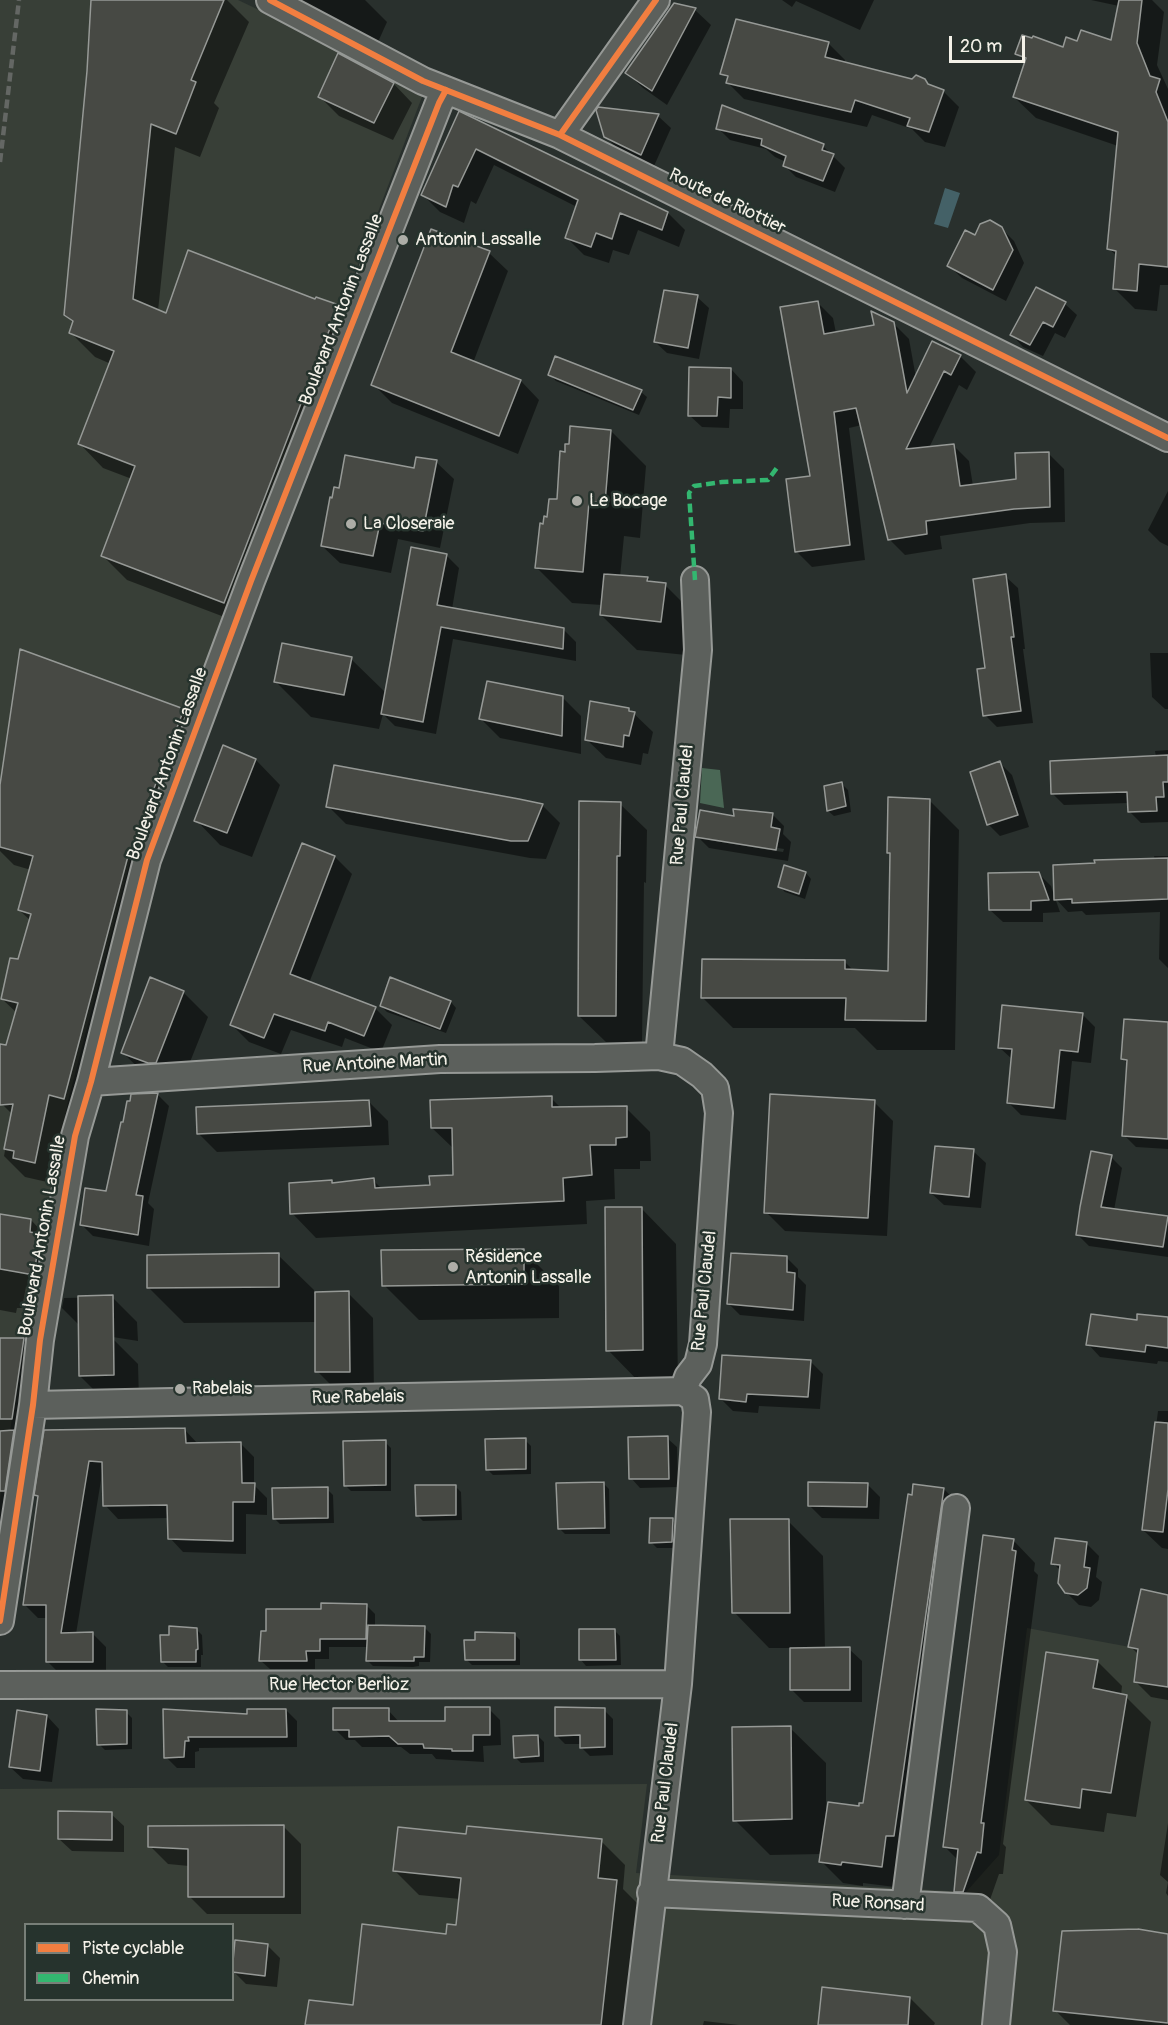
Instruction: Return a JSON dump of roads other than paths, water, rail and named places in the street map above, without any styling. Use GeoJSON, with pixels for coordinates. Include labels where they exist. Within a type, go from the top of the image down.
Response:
{"type":"FeatureCollection","features":[{"type":"Feature","properties":{"kind":"street","name":"Route de Riottier"},"geometry":{"type":"LineString","coordinates":[[270,0],[423,81],[560,135],[1168,438]]}},
{"type":"Feature","properties":{"kind":"street"},"geometry":{"type":"LineString","coordinates":[[560,135],[656,0]]}},
{"type":"Feature","properties":{"kind":"street","name":"Boulevard Antonin Lassalle"},"geometry":{"type":"LineString","coordinates":[[0,1621],[33,1405],[40,1340],[75,1136],[91,1082],[147,860],[251,581],[446,90]]}},
{"type":"Feature","properties":{"kind":"street","name":"Rue Paul Claudel"},"geometry":{"type":"LineString","coordinates":[[637,2025],[651,1893],[678,1684],[697,1412],[695,1399],[683,1391],[688,1377],[698,1364],[703,1344],[718,1113],[715,1088],[702,1075],[682,1061],[659,1056],[698,650],[695,580]]}},
{"type":"Feature","properties":{"kind":"street","name":"Rue Antoine Martin"},"geometry":{"type":"LineString","coordinates":[[91,1082],[440,1059],[659,1056]]}},
{"type":"Feature","properties":{"kind":"street","name":"Rue Rabelais"},"geometry":{"type":"LineString","coordinates":[[33,1405],[683,1391]]}},
{"type":"Feature","properties":{"kind":"street"},"geometry":{"type":"LineString","coordinates":[[905,1905],[956,1508]]}},
{"type":"Feature","properties":{"kind":"street","name":"Rue Hector Berlioz"},"geometry":{"type":"LineString","coordinates":[[0,1685],[678,1684]]}},
{"type":"Feature","properties":{"kind":"street","name":"Rue Ronsard"},"geometry":{"type":"LineString","coordinates":[[651,1893],[978,1908],[997,1925],[1003,1952],[996,2025]]}},
{"type":"Feature","properties":{"kind":"water"},"geometry":{"type":"Polygon","coordinates":[[[945,188],[960,193],[948,228],[934,224],[945,188]]]}},
{"type":"Feature","properties":{"kind":"railway"},"geometry":{"type":"LineString","coordinates":[[0,162],[19,0]]}},
{"type":"Feature","properties":{"kind":"place","name":"Antonin Lassalle"},"geometry":{"type":"Point","coordinates":[403,240]}},
{"type":"Feature","properties":{"kind":"place","name":"Le Bocage"},"geometry":{"type":"Point","coordinates":[577,501]}},
{"type":"Feature","properties":{"kind":"place","name":"La Closeraie"},"geometry":{"type":"Point","coordinates":[351,524]}},
{"type":"Feature","properties":{"kind":"place","name":"Résidence Antonin Lassalle"},"geometry":{"type":"Point","coordinates":[453,1267]}},
{"type":"Feature","properties":{"kind":"place","name":"Rabelais"},"geometry":{"type":"Point","coordinates":[180,1389]}}]}
